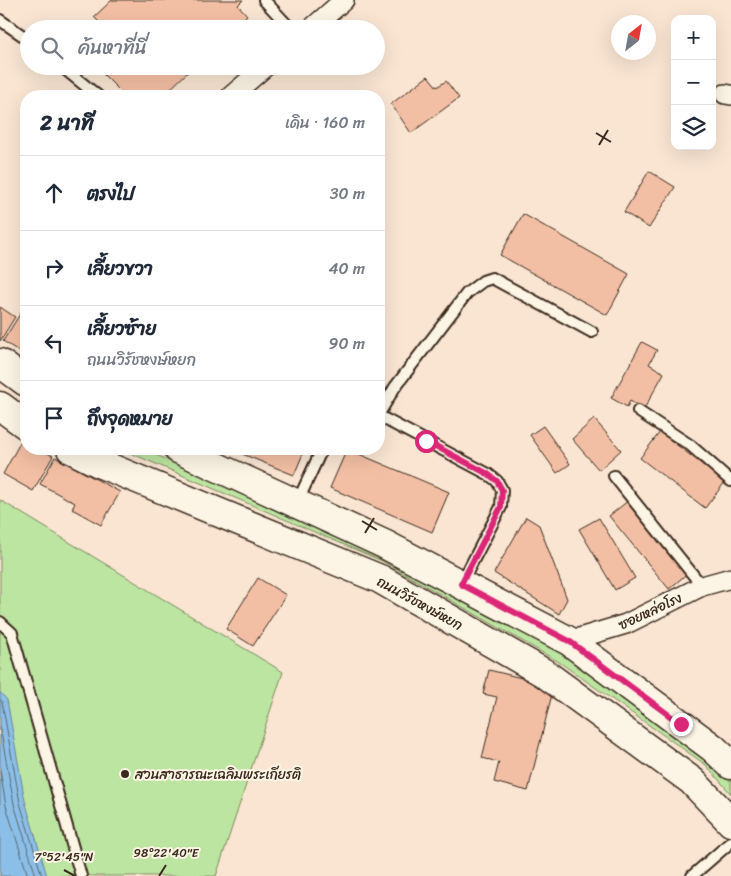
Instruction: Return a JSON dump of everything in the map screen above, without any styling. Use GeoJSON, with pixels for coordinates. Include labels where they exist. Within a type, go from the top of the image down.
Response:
{"type":"FeatureCollection","features":[{"type":"Feature","properties":{"kind":"main road"},"geometry":{"type":"LineString","coordinates":[[0,363],[20,378]]}},
{"type":"Feature","properties":{"kind":"main road"},"geometry":{"type":"LineString","coordinates":[[0,406],[20,421]]}},
{"type":"Feature","properties":{"kind":"main road","name":"ถนนวิรัชหงษ์หยก"},"geometry":{"type":"LineString","coordinates":[[83,455],[380,578],[544,673],[692,781],[731,822]]}},
{"type":"Feature","properties":{"kind":"main road"},"geometry":{"type":"LineString","coordinates":[[191,455],[384,544],[569,641],[713,748],[731,765]]}},
{"type":"Feature","properties":{"kind":"street"},"geometry":{"type":"LineString","coordinates":[[321,20],[344,0]]}},
{"type":"Feature","properties":{"kind":"street"},"geometry":{"type":"LineString","coordinates":[[238,90],[256,75]]}},
{"type":"Feature","properties":{"kind":"street","name":"ซอยหล่อโรง"},"geometry":{"type":"LineString","coordinates":[[569,641],[626,624],[702,586],[731,578]]}},
{"type":"Feature","properties":{"kind":"lane"},"geometry":{"type":"LineString","coordinates":[[264,0],[283,20]]}},
{"type":"Feature","properties":{"kind":"lane"},"geometry":{"type":"LineString","coordinates":[[0,20],[20,34]]}},
{"type":"Feature","properties":{"kind":"lane"},"geometry":{"type":"LineString","coordinates":[[72,75],[91,90]]}},
{"type":"Feature","properties":{"kind":"lane"},"geometry":{"type":"LineString","coordinates":[[385,404],[395,387],[467,293],[483,281],[492,278],[592,332]]}},
{"type":"Feature","properties":{"kind":"lane"},"geometry":{"type":"LineString","coordinates":[[638,410],[690,445],[731,481]]}},
{"type":"Feature","properties":{"kind":"lane"},"geometry":{"type":"LineString","coordinates":[[385,418],[488,474],[497,481],[502,490],[501,507],[461,584]]}},
{"type":"Feature","properties":{"kind":"lane"},"geometry":{"type":"LineString","coordinates":[[297,504],[319,455]]}},
{"type":"Feature","properties":{"kind":"lane"},"geometry":{"type":"LineString","coordinates":[[614,476],[702,586]]}},
{"type":"Feature","properties":{"kind":"lane"},"geometry":{"type":"LineString","coordinates":[[0,622],[12,633],[81,876]]}},
{"type":"Feature","properties":{"kind":"lane"},"geometry":{"type":"LineString","coordinates":[[692,876],[731,842]]}},
{"type":"Feature","properties":{"kind":"green space"},"geometry":{"type":"Polygon","coordinates":[[[135,455],[156,455],[386,553],[564,655],[714,760],[731,780],[731,794],[706,765],[559,662],[382,561],[135,455]]]}},
{"type":"Feature","properties":{"kind":"green space","name":"สวนสาธารณะเฉลิมพระเกียรติ"},"geometry":{"type":"Polygon","coordinates":[[[0,500],[283,672],[216,876],[0,876],[0,500]]]}},
{"type":"Feature","properties":{"kind":"water"},"geometry":{"type":"Polygon","coordinates":[[[0,692],[7,700],[25,801],[47,876],[0,876],[0,692]]]}},
{"type":"Feature","properties":{"kind":"building"},"geometry":{"type":"Polygon","coordinates":[[[112,0],[243,0],[238,5],[247,15],[242,20],[97,20],[94,17],[112,0]]]}},
{"type":"Feature","properties":{"kind":"building"},"geometry":{"type":"Polygon","coordinates":[[[104,75],[185,75],[169,90],[119,90],[104,75]]]}},
{"type":"Feature","properties":{"kind":"building"},"geometry":{"type":"Polygon","coordinates":[[[428,76],[437,87],[446,81],[459,98],[411,133],[391,104],[428,76]]]}},
{"type":"Feature","properties":{"kind":"building"},"geometry":{"type":"Polygon","coordinates":[[[649,171],[675,187],[649,228],[624,212],[649,171]]]}},
{"type":"Feature","properties":{"kind":"building"},"geometry":{"type":"Polygon","coordinates":[[[523,214],[629,274],[607,315],[500,255],[523,214]]]}},
{"type":"Feature","properties":{"kind":"building"},"geometry":{"type":"Polygon","coordinates":[[[0,307],[15,317],[0,341],[0,307]]]}},
{"type":"Feature","properties":{"kind":"building"},"geometry":{"type":"Polygon","coordinates":[[[20,314],[20,352],[3,341],[20,314]]]}},
{"type":"Feature","properties":{"kind":"building"},"geometry":{"type":"Polygon","coordinates":[[[642,342],[657,350],[649,364],[664,373],[644,409],[630,401],[627,407],[611,398],[642,342]]]}},
{"type":"Feature","properties":{"kind":"building"},"geometry":{"type":"Polygon","coordinates":[[[594,419],[621,450],[599,470],[572,439],[594,419]]]}},
{"type":"Feature","properties":{"kind":"building"},"geometry":{"type":"Polygon","coordinates":[[[543,426],[570,464],[557,473],[530,435],[543,426]]]}},
{"type":"Feature","properties":{"kind":"building"},"geometry":{"type":"Polygon","coordinates":[[[660,432],[725,482],[705,508],[640,458],[660,432]]]}},
{"type":"Feature","properties":{"kind":"building"},"geometry":{"type":"Polygon","coordinates":[[[20,443],[20,455],[53,456],[33,491],[3,474],[20,443]]]}},
{"type":"Feature","properties":{"kind":"building"},"geometry":{"type":"Polygon","coordinates":[[[245,455],[302,455],[294,475],[245,455]]]}},
{"type":"Feature","properties":{"kind":"building"},"geometry":{"type":"Polygon","coordinates":[[[344,455],[361,455],[449,492],[432,532],[330,488],[344,455]]]}},
{"type":"Feature","properties":{"kind":"building"},"geometry":{"type":"Polygon","coordinates":[[[55,457],[120,492],[101,525],[72,509],[75,503],[40,484],[55,457]]]}},
{"type":"Feature","properties":{"kind":"building"},"geometry":{"type":"Polygon","coordinates":[[[629,500],[689,572],[669,589],[609,516],[629,500]]]}},
{"type":"Feature","properties":{"kind":"building"},"geometry":{"type":"Polygon","coordinates":[[[526,517],[539,525],[567,599],[559,614],[494,573],[526,517]]]}},
{"type":"Feature","properties":{"kind":"building"},"geometry":{"type":"Polygon","coordinates":[[[599,518],[635,578],[615,590],[579,529],[599,518]]]}},
{"type":"Feature","properties":{"kind":"building"},"geometry":{"type":"Polygon","coordinates":[[[258,578],[286,595],[253,646],[226,629],[258,578]]]}},
{"type":"Feature","properties":{"kind":"building"},"geometry":{"type":"Polygon","coordinates":[[[489,670],[554,686],[528,791],[494,782],[499,762],[482,758],[497,697],[483,694],[489,670]]]}},
{"type":"Feature","properties":{"kind":"place","name":"สวนสาธารณะเฉลิมพระเกียรติ"},"geometry":{"type":"Point","coordinates":[125,774]}},
{"type":"Feature","properties":{"kind":"route"},"geometry":{"type":"LineString","coordinates":[[426,441],[488,474],[497,481],[502,490],[501,507],[461,584],[569,641],[681,724]]}}]}
